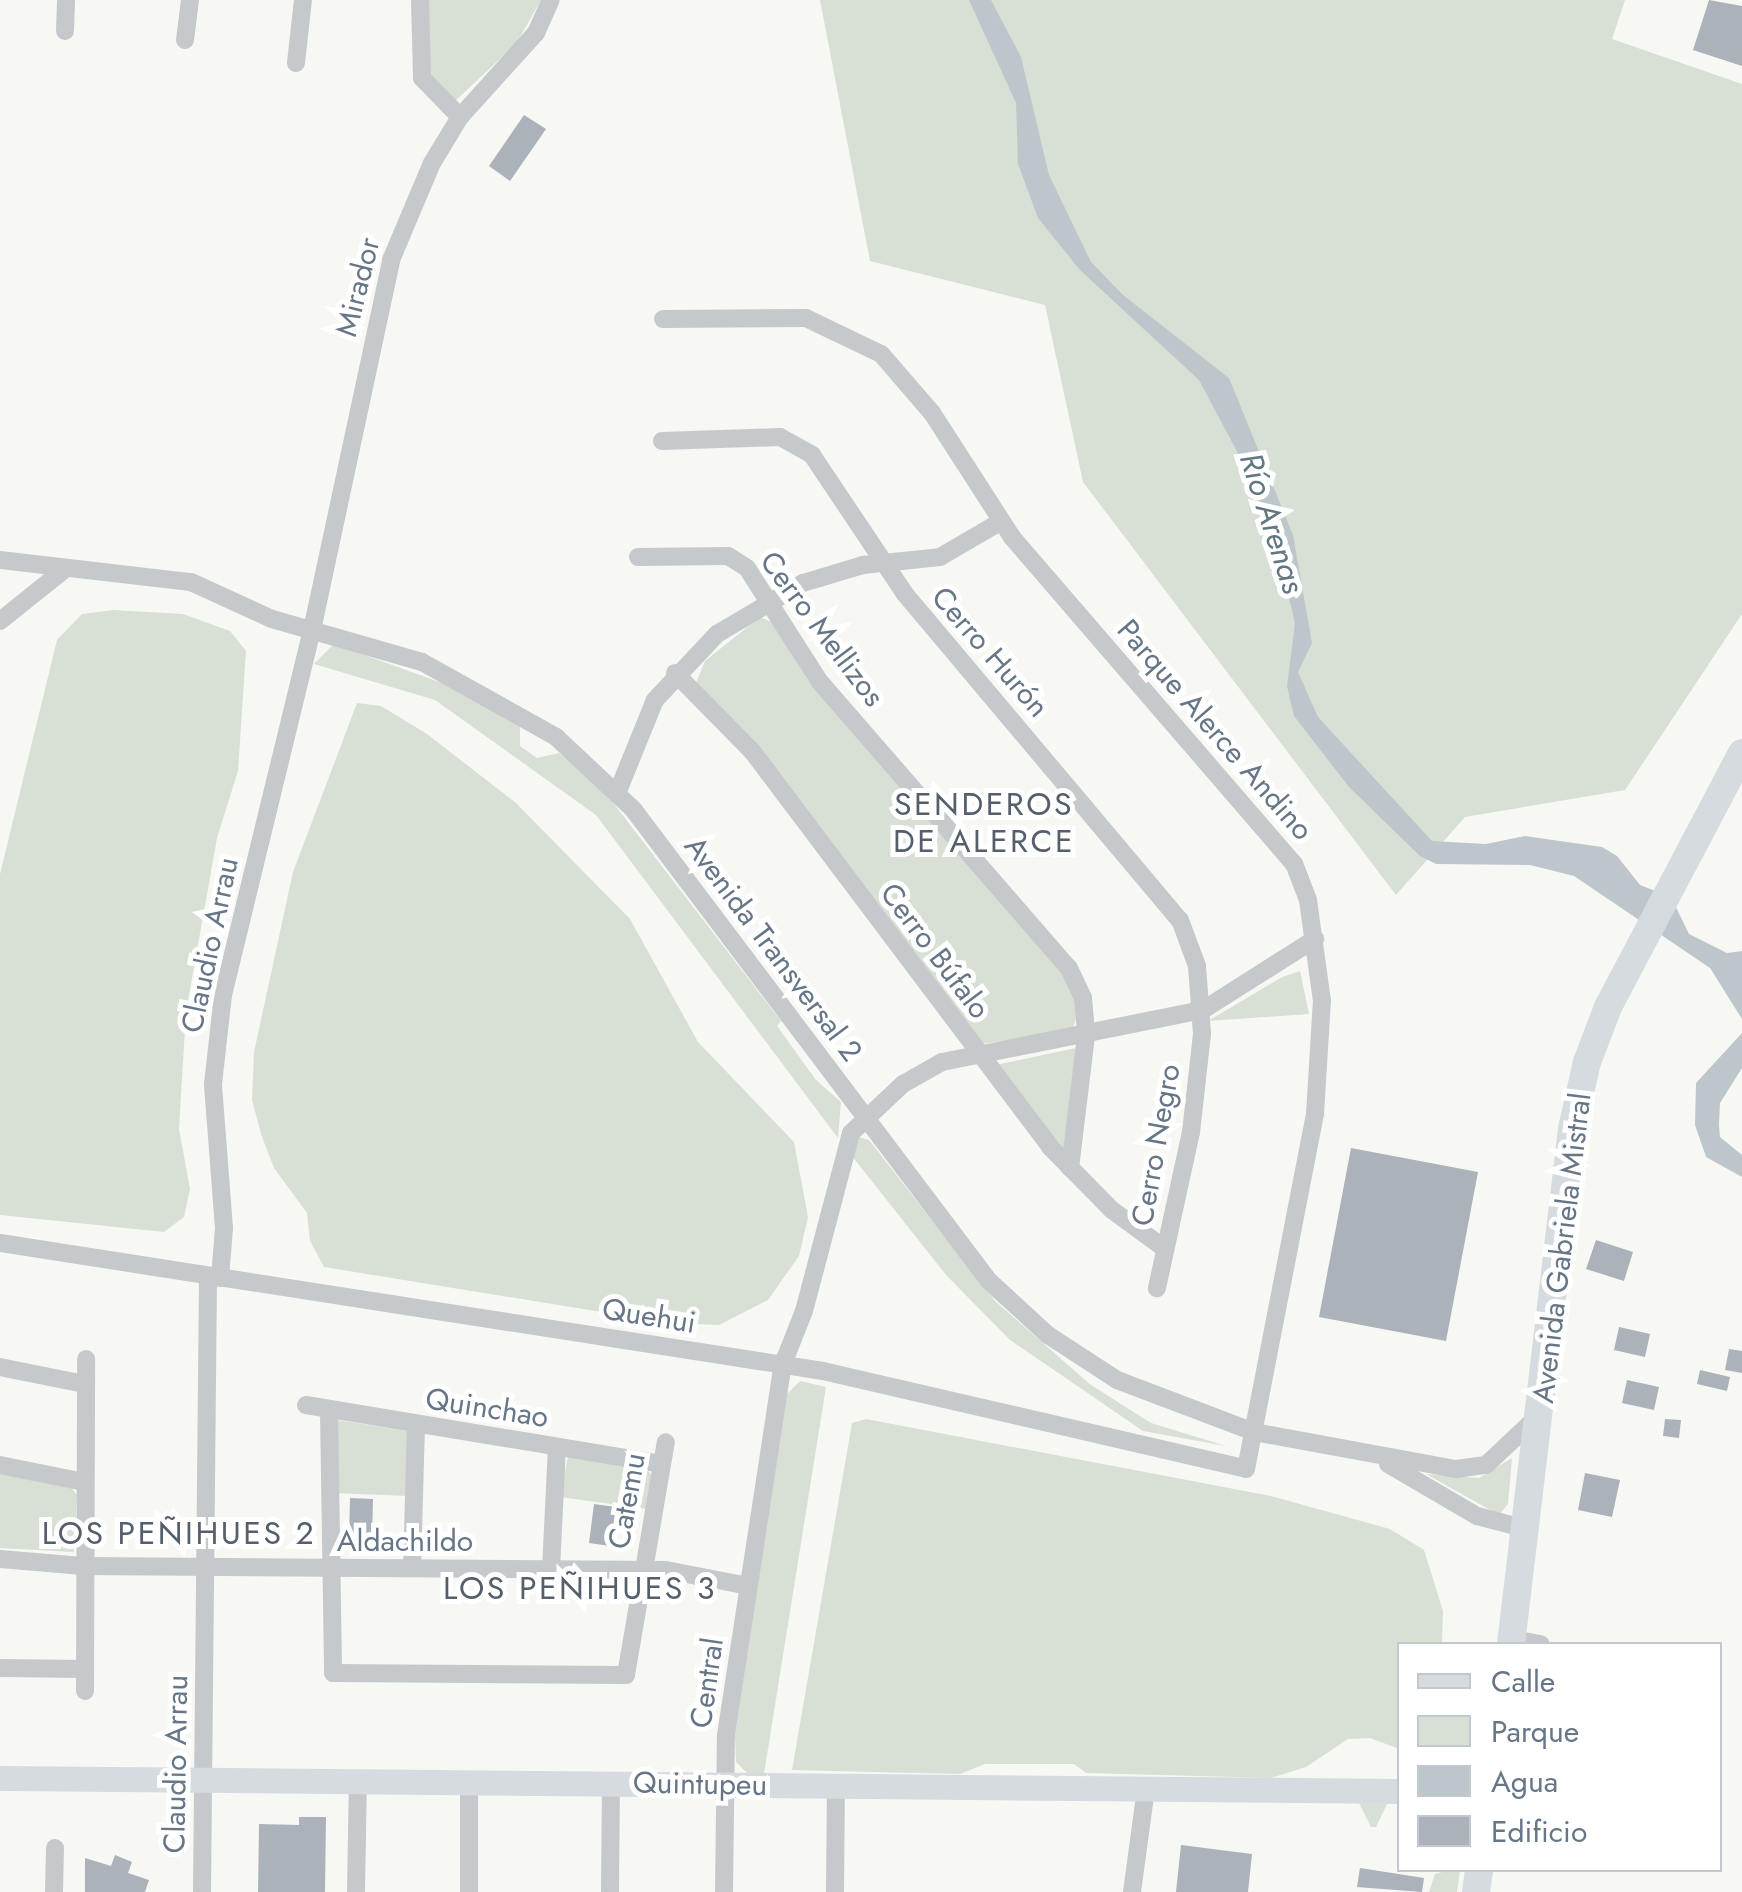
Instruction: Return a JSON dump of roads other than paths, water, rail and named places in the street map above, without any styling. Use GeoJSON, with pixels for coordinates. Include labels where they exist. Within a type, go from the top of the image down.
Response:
{"type":"FeatureCollection","features":[{"type":"Feature","properties":{"kind":"main road","name":"Avenida Gabriela Mistral"},"geometry":{"type":"LineString","coordinates":[[1511,1642],[1580,1090],[1598,1029],[1742,753]]}},
{"type":"Feature","properties":{"kind":"street"},"geometry":{"type":"LineString","coordinates":[[65,30],[66,0]]}},
{"type":"Feature","properties":{"kind":"street"},"geometry":{"type":"LineString","coordinates":[[185,40],[190,0]]}},
{"type":"Feature","properties":{"kind":"street"},"geometry":{"type":"LineString","coordinates":[[296,63],[303,0]]}},
{"type":"Feature","properties":{"kind":"street"},"geometry":{"type":"LineString","coordinates":[[420,0],[422,78],[460,117]]}},
{"type":"Feature","properties":{"kind":"street","name":"Mirador"},"geometry":{"type":"LineString","coordinates":[[312,630],[391,260],[424,178],[460,117],[536,32],[551,0]]}},
{"type":"Feature","properties":{"kind":"street","name":"Parque Alerce Andino"},"geometry":{"type":"LineString","coordinates":[[663,319],[789,315],[865,343],[919,396],[1000,522],[1284,847],[1302,882],[1315,940],[1322,1001],[1316,1114],[1254,1432]]}},
{"type":"Feature","properties":{"kind":"street","name":"Cerro Hurón"},"geometry":{"type":"LineString","coordinates":[[662,441],[780,438],[796,443],[812,455],[882,562],[1172,908],[1193,952],[1203,1010]]}},
{"type":"Feature","properties":{"kind":"street"},"geometry":{"type":"LineString","coordinates":[[618,792],[643,723],[675,674],[717,634],[769,600],[823,575],[882,562],[940,558],[1000,522]]}},
{"type":"Feature","properties":{"kind":"street","name":"Cerro Mellizos"},"geometry":{"type":"LineString","coordinates":[[638,557],[728,556],[747,568],[820,682],[1069,968],[1083,998],[1086,1036],[1070,1168]]}},
{"type":"Feature","properties":{"kind":"street","name":"Avenida Transversal 2"},"geometry":{"type":"LineString","coordinates":[[0,560],[190,582],[312,630],[401,654],[470,684],[536,722],[618,792],[968,1256],[1048,1335],[1140,1392],[1254,1432],[1375,1456],[1477,1468],[1508,1448],[1543,1410]]}},
{"type":"Feature","properties":{"kind":"street"},"geometry":{"type":"LineString","coordinates":[[0,621],[65,569]]}},
{"type":"Feature","properties":{"kind":"street","name":"Claudio Arrau"},"geometry":{"type":"LineString","coordinates":[[202,1892],[205,1566],[215,1277],[224,1228],[212,1084],[222,995],[312,630]]}},
{"type":"Feature","properties":{"kind":"street","name":"Cerro Búfalo"},"geometry":{"type":"LineString","coordinates":[[675,674],[752,751],[978,1054],[1070,1168],[1164,1248]]}},
{"type":"Feature","properties":{"kind":"street"},"geometry":{"type":"LineString","coordinates":[[865,1118],[920,1072],[978,1054],[1086,1036],[1203,1010],[1315,940]]}},
{"type":"Feature","properties":{"kind":"street","name":"Cerro Negro"},"geometry":{"type":"LineString","coordinates":[[1157,1288],[1196,1104],[1203,1010]]}},
{"type":"Feature","properties":{"kind":"street","name":"Central"},"geometry":{"type":"LineString","coordinates":[[724,1892],[726,1735],[783,1364],[818,1263],[846,1146],[865,1118]]}},
{"type":"Feature","properties":{"kind":"street","name":"Quehui"},"geometry":{"type":"LineString","coordinates":[[0,1244],[783,1364],[1246,1469],[1254,1432]]}},
{"type":"Feature","properties":{"kind":"street"},"geometry":{"type":"LineString","coordinates":[[85,1691],[82,1566],[86,1359]]}},
{"type":"Feature","properties":{"kind":"street"},"geometry":{"type":"LineString","coordinates":[[0,1367],[84,1384]]}},
{"type":"Feature","properties":{"kind":"street","name":"Quinchao"},"geometry":{"type":"LineString","coordinates":[[306,1405],[329,1412],[661,1464]]}},
{"type":"Feature","properties":{"kind":"street"},"geometry":{"type":"LineString","coordinates":[[327,1568],[329,1412]]}},
{"type":"Feature","properties":{"kind":"street"},"geometry":{"type":"LineString","coordinates":[[412,1568],[416,1424]]}},
{"type":"Feature","properties":{"kind":"street","name":"Catemu"},"geometry":{"type":"LineString","coordinates":[[327,1568],[328,1672],[622,1677],[666,1442]]}},
{"type":"Feature","properties":{"kind":"street"},"geometry":{"type":"LineString","coordinates":[[551,1569],[557,1448]]}},
{"type":"Feature","properties":{"kind":"street","name":"Avenida Transversal 2"},"geometry":{"type":"LineString","coordinates":[[1375,1456],[1465,1510],[1527,1528]]}},
{"type":"Feature","properties":{"kind":"street"},"geometry":{"type":"LineString","coordinates":[[0,1466],[84,1482]]}},
{"type":"Feature","properties":{"kind":"street","name":"Aldachildo"},"geometry":{"type":"LineString","coordinates":[[0,1559],[82,1566],[644,1570],[701,1573],[748,1586]]}},
{"type":"Feature","properties":{"kind":"street"},"geometry":{"type":"LineString","coordinates":[[0,1668],[85,1669]]}},
{"type":"Feature","properties":{"kind":"street","name":"Quintupeu"},"geometry":{"type":"LineString","coordinates":[[0,1778],[1397,1791]]}},
{"type":"Feature","properties":{"kind":"street"},"geometry":{"type":"LineString","coordinates":[[356,1892],[358,1780]]}},
{"type":"Feature","properties":{"kind":"street"},"geometry":{"type":"LineString","coordinates":[[468,1892],[469,1782]]}},
{"type":"Feature","properties":{"kind":"street"},"geometry":{"type":"LineString","coordinates":[[610,1892],[611,1783]]}},
{"type":"Feature","properties":{"kind":"street"},"geometry":{"type":"LineString","coordinates":[[835,1892],[836,1785]]}},
{"type":"Feature","properties":{"kind":"street"},"geometry":{"type":"LineString","coordinates":[[1132,1892],[1146,1788]]}},
{"type":"Feature","properties":{"kind":"street"},"geometry":{"type":"LineString","coordinates":[[54,1892],[55,1848]]}},
{"type":"Feature","properties":{"kind":"water","name":"Río Arenas"},"geometry":{"type":"Polygon","coordinates":[[[969,0],[991,0],[1021,57],[1049,175],[1091,262],[1123,295],[1229,378],[1293,535],[1312,643],[1298,672],[1318,717],[1432,841],[1486,844],[1525,836],[1602,847],[1617,856],[1640,885],[1671,897],[1689,934],[1727,953],[1742,951],[1742,1019],[1710,968],[1574,876],[1530,865],[1436,864],[1420,856],[1349,787],[1294,716],[1287,686],[1295,623],[1276,543],[1250,476],[1199,380],[1080,270],[1038,218],[1018,164],[1016,103],[969,0]]]}},
{"type":"Feature","properties":{"kind":"water"},"geometry":{"type":"Polygon","coordinates":[[[1742,1033],[1742,1068],[1720,1103],[1719,1125],[1720,1137],[1742,1155],[1742,1177],[1706,1157],[1695,1125],[1696,1083],[1742,1033]]]}},
{"type":"Feature","properties":{"kind":"district","name":"SENDEROS DE ALERCE"},"geometry":{"type":"Point","coordinates":[984,824]}},
{"type":"Feature","properties":{"kind":"district","name":"LOS PEÑIHUES 2"},"geometry":{"type":"Point","coordinates":[179,1533]}},
{"type":"Feature","properties":{"kind":"district","name":"LOS PEÑIHUES 3"},"geometry":{"type":"Point","coordinates":[580,1588]}}]}
